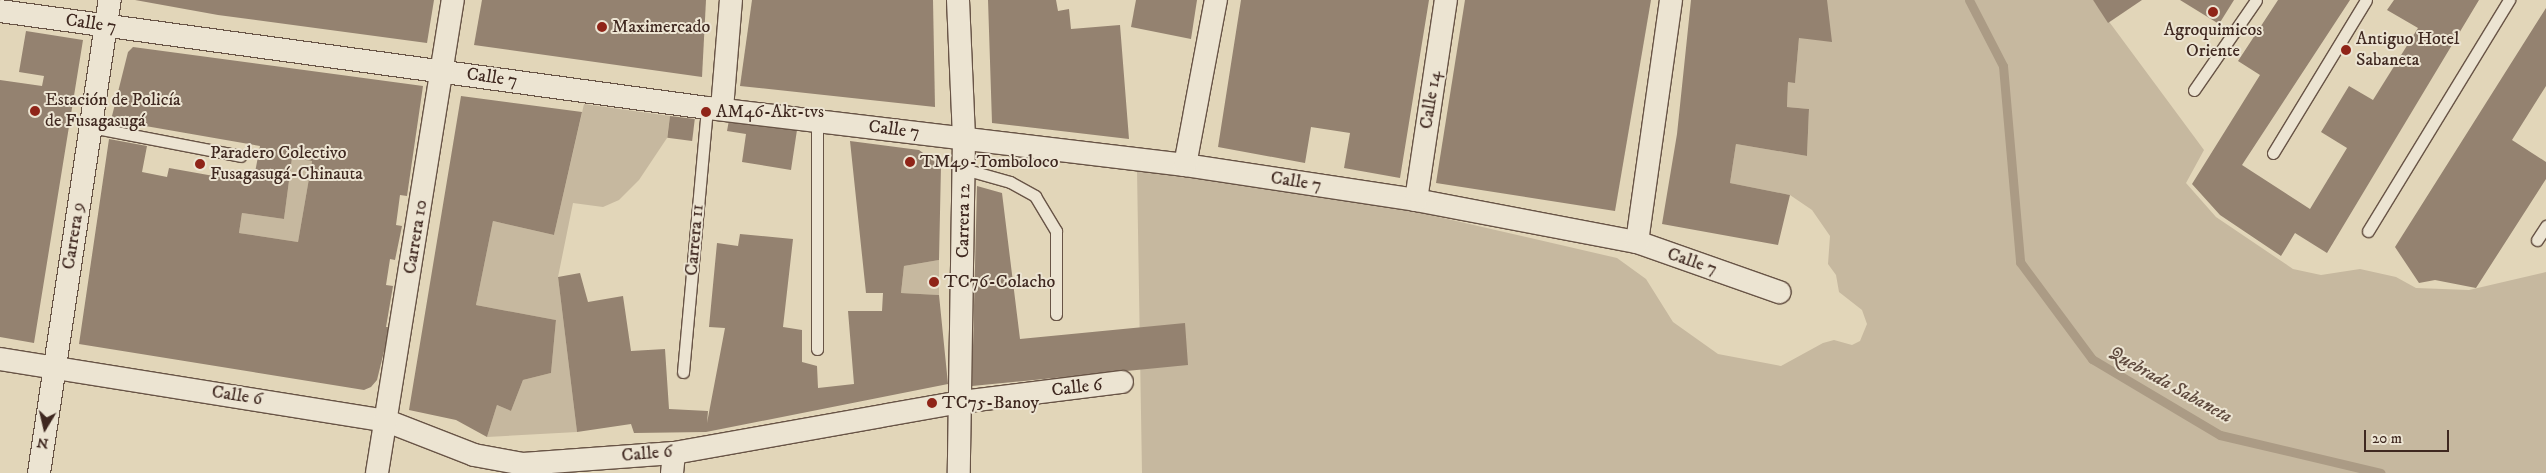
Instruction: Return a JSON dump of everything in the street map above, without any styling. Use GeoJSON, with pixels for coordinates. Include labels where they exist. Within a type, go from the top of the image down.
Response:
{"type":"FeatureCollection","features":[{"type":"Feature","properties":{"kind":"street","name":"Carrera 9"},"geometry":{"type":"LineString","coordinates":[[39,473],[110,0]]}},
{"type":"Feature","properties":{"kind":"street","name":"Carrera 10"},"geometry":{"type":"LineString","coordinates":[[377,473],[453,0]]}},
{"type":"Feature","properties":{"kind":"street","name":"Carrera 11"},"geometry":{"type":"LineString","coordinates":[[714,108],[731,0]]}},
{"type":"Feature","properties":{"kind":"street","name":"Carrera 12"},"geometry":{"type":"LineString","coordinates":[[958,0],[964,138],[959,473]]}},
{"type":"Feature","properties":{"kind":"street"},"geometry":{"type":"LineString","coordinates":[[1185,165],[1216,0]]}},
{"type":"Feature","properties":{"kind":"street","name":"Calle 14"},"geometry":{"type":"LineString","coordinates":[[1416,200],[1446,0]]}},
{"type":"Feature","properties":{"kind":"street"},"geometry":{"type":"LineString","coordinates":[[1637,242],[1671,0]]}},
{"type":"Feature","properties":{"kind":"street","name":"Calle 7"},"geometry":{"type":"LineString","coordinates":[[0,11],[714,108],[1185,165],[1416,200],[1637,242],[1779,292]]}},
{"type":"Feature","properties":{"kind":"street","name":"Calle 6"},"geometry":{"type":"LineString","coordinates":[[0,359],[387,420],[474,455],[523,464],[673,463],[961,402],[1122,382]]}},
{"type":"Feature","properties":{"kind":"lane"},"geometry":{"type":"LineString","coordinates":[[2194,90],[2256,0]]}},
{"type":"Feature","properties":{"kind":"lane"},"geometry":{"type":"LineString","coordinates":[[2273,153],[2366,0]]}},
{"type":"Feature","properties":{"kind":"lane"},"geometry":{"type":"LineString","coordinates":[[2368,231],[2510,0]]}},
{"type":"Feature","properties":{"kind":"lane","name":"Carrera 11"},"geometry":{"type":"LineString","coordinates":[[683,372],[714,108]]}},
{"type":"Feature","properties":{"kind":"lane"},"geometry":{"type":"LineString","coordinates":[[817,120],[817,349]]}},
{"type":"Feature","properties":{"kind":"lane"},"geometry":{"type":"LineString","coordinates":[[90,127],[240,156]]}},
{"type":"Feature","properties":{"kind":"lane"},"geometry":{"type":"LineString","coordinates":[[964,169],[1010,182],[1035,196],[1056,231],[1056,314]]}},
{"type":"Feature","properties":{"kind":"lane"},"geometry":{"type":"LineString","coordinates":[[2537,240],[2546,226]]}},
{"type":"Feature","properties":{"kind":"shaded area"},"geometry":{"type":"Polygon","coordinates":[[[1827,0],[2093,0],[2204,150],[2186,183],[2216,217],[2293,269],[2321,275],[2360,269],[2396,277],[2416,288],[2469,290],[2546,272],[2546,473],[1142,473],[1137,170],[1417,212],[1617,258],[1646,279],[1673,322],[1718,354],[1781,366],[1823,343],[1834,340],[1852,345],[1860,341],[1867,324],[1862,310],[1839,292],[1836,275],[1828,264],[1830,236],[1812,210],[1790,195],[1730,183],[1736,144],[1807,156],[1809,109],[1787,107],[1788,82],[1795,82],[1799,38],[1827,0]]]}},
{"type":"Feature","properties":{"kind":"shaded area"},"geometry":{"type":"Polygon","coordinates":[[[584,104],[670,116],[667,138],[639,180],[619,200],[603,207],[573,203],[558,277],[577,432],[487,437],[497,405],[511,411],[523,380],[551,373],[556,320],[476,305],[493,221],[554,235],[584,104]]]}},
{"type":"Feature","properties":{"kind":"shaded area"},"geometry":{"type":"Polygon","coordinates":[[[292,158],[312,161],[298,242],[239,233],[242,213],[284,219],[292,158]]]}},
{"type":"Feature","properties":{"kind":"shaded area"},"geometry":{"type":"Polygon","coordinates":[[[939,260],[939,295],[901,293],[904,266],[939,260]]]}},
{"type":"Feature","properties":{"kind":"building"},"geometry":{"type":"Polygon","coordinates":[[[135,0],[434,0],[427,43],[218,15],[135,0]]]}},
{"type":"Feature","properties":{"kind":"building"},"geometry":{"type":"Polygon","coordinates":[[[482,0],[706,0],[702,77],[474,45],[482,0]]]}},
{"type":"Feature","properties":{"kind":"building"},"geometry":{"type":"Polygon","coordinates":[[[752,0],[933,0],[935,107],[740,86],[752,0]]]}},
{"type":"Feature","properties":{"kind":"building"},"geometry":{"type":"Polygon","coordinates":[[[988,0],[1056,0],[1058,11],[1069,9],[1071,29],[1120,25],[1129,139],[992,123],[988,0]]]}},
{"type":"Feature","properties":{"kind":"building"},"geometry":{"type":"Polygon","coordinates":[[[1136,0],[1197,0],[1191,39],[1131,27],[1136,0]]]}},
{"type":"Feature","properties":{"kind":"building"},"geometry":{"type":"Polygon","coordinates":[[[1241,0],[1429,0],[1400,178],[1344,168],[1350,133],[1311,127],[1305,163],[1218,147],[1241,0]]]}},
{"type":"Feature","properties":{"kind":"building"},"geometry":{"type":"Polygon","coordinates":[[[1465,0],[1651,0],[1615,211],[1436,183],[1465,0]]]}},
{"type":"Feature","properties":{"kind":"building"},"geometry":{"type":"Polygon","coordinates":[[[1691,0],[1827,0],[1832,42],[1799,38],[1795,83],[1788,82],[1787,107],[1809,109],[1807,156],[1736,144],[1730,183],[1790,195],[1778,245],[1662,224],[1677,134],[1691,0]]]}},
{"type":"Feature","properties":{"kind":"building"},"geometry":{"type":"Polygon","coordinates":[[[2093,0],[2142,0],[2108,23],[2093,0]]]}},
{"type":"Feature","properties":{"kind":"building","name":"Agroquimicos Oriente"},"geometry":{"type":"Polygon","coordinates":[[[2180,0],[2234,0],[2219,24],[2180,0]]]}},
{"type":"Feature","properties":{"kind":"building"},"geometry":{"type":"Polygon","coordinates":[[[2278,0],[2350,0],[2242,165],[2310,209],[2347,148],[2321,132],[2349,86],[2373,100],[2418,28],[2387,10],[2394,0],[2479,0],[2327,253],[2295,233],[2281,256],[2220,215],[2192,184],[2260,75],[2238,61],[2278,0]]]}},
{"type":"Feature","properties":{"kind":"building"},"geometry":{"type":"Polygon","coordinates":[[[2546,8],[2546,86],[2512,140],[2546,162],[2546,179],[2476,288],[2435,280],[2419,283],[2395,247],[2546,8]]]}},
{"type":"Feature","properties":{"kind":"building"},"geometry":{"type":"Polygon","coordinates":[[[26,31],[83,40],[34,343],[0,337],[0,80],[42,86],[44,76],[19,72],[26,31]]]}},
{"type":"Feature","properties":{"kind":"building"},"geometry":{"type":"Polygon","coordinates":[[[133,47],[423,86],[407,196],[400,195],[396,225],[402,226],[395,260],[390,259],[386,285],[393,286],[386,327],[390,327],[377,380],[371,387],[364,390],[79,344],[109,139],[147,146],[142,172],[167,177],[169,168],[253,183],[260,146],[111,120],[128,52],[133,47]],[[292,158],[284,219],[242,213],[239,233],[298,242],[312,161],[292,158]]]}},
{"type":"Feature","properties":{"kind":"building"},"geometry":{"type":"Polygon","coordinates":[[[461,96],[582,112],[554,235],[493,221],[476,305],[556,320],[551,373],[523,380],[511,411],[497,405],[487,437],[456,420],[409,410],[461,96]]]}},
{"type":"Feature","properties":{"kind":"building"},"geometry":{"type":"Polygon","coordinates":[[[670,116],[695,119],[692,141],[667,138],[670,116]]]}},
{"type":"Feature","properties":{"kind":"building"},"geometry":{"type":"Polygon","coordinates":[[[729,120],[797,130],[791,170],[742,162],[746,134],[727,131],[729,120]]]}},
{"type":"Feature","properties":{"kind":"building"},"geometry":{"type":"Polygon","coordinates":[[[850,141],[919,150],[941,166],[939,260],[904,266],[901,293],[939,295],[948,384],[706,432],[634,433],[631,424],[577,432],[558,277],[580,273],[588,302],[623,296],[631,351],[665,349],[669,409],[708,411],[707,423],[725,328],[709,327],[717,243],[738,246],[740,234],[793,239],[783,327],[802,330],[802,362],[817,366],[818,388],[854,384],[848,311],[882,311],[883,293],[866,293],[850,141]]]}},
{"type":"Feature","properties":{"kind":"building"},"geometry":{"type":"Polygon","coordinates":[[[977,186],[1002,193],[1020,339],[1185,323],[1188,365],[972,386],[977,186]]]}},
{"type":"Feature","properties":{"kind":"waterway","name":"Quebrada Sabaneta"},"geometry":{"type":"LineString","coordinates":[[1969,0],[2003,66],[2020,262],[2092,359],[2220,435],[2381,473]]}},
{"type":"Feature","properties":{"kind":"place","name":"Agroquimicos Oriente"},"geometry":{"type":"Point","coordinates":[2213,12]}},
{"type":"Feature","properties":{"kind":"place","name":"Maximercado"},"geometry":{"type":"Point","coordinates":[602,27]}},
{"type":"Feature","properties":{"kind":"place","name":"Antiguo Hotel Sabaneta"},"geometry":{"type":"Point","coordinates":[2346,50]}},
{"type":"Feature","properties":{"kind":"place","name":"Estación de Policía de Fusagasugá"},"geometry":{"type":"Point","coordinates":[35,111]}},
{"type":"Feature","properties":{"kind":"place","name":"AM46-Akt-tvs"},"geometry":{"type":"Point","coordinates":[706,112]}},
{"type":"Feature","properties":{"kind":"place","name":"TM49-Tomboloco"},"geometry":{"type":"Point","coordinates":[910,162]}},
{"type":"Feature","properties":{"kind":"place","name":"Paradero Colectivo Fusagasugá-Chinauta"},"geometry":{"type":"Point","coordinates":[200,164]}},
{"type":"Feature","properties":{"kind":"place","name":"TC76-Colacho"},"geometry":{"type":"Point","coordinates":[934,282]}},
{"type":"Feature","properties":{"kind":"place","name":"TC75-Banoy"},"geometry":{"type":"Point","coordinates":[932,403]}}]}
